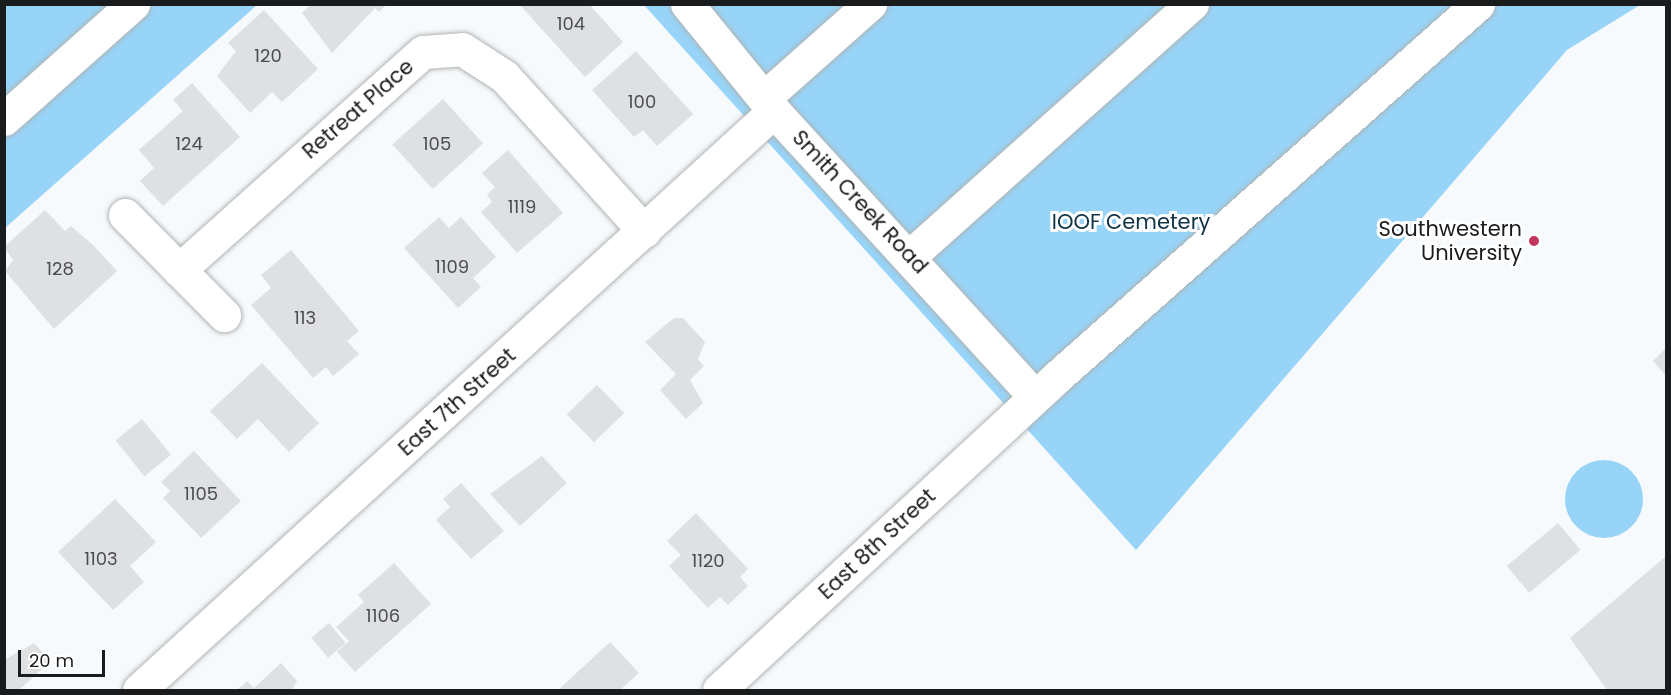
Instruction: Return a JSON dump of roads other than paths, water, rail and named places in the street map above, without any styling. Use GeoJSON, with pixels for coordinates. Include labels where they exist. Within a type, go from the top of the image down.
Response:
{"type":"FeatureCollection","features":[{"type":"Feature","properties":{"kind":"street"},"geometry":{"type":"LineString","coordinates":[[4,119],[133,4]]}},
{"type":"Feature","properties":{"kind":"street","name":"Smith Creek Road"},"geometry":{"type":"LineString","coordinates":[[687,4],[769,105],[911,255],[1035,397]]}},
{"type":"Feature","properties":{"kind":"street","name":"East 7th Street"},"geometry":{"type":"LineString","coordinates":[[139,690],[644,231],[870,4]]}},
{"type":"Feature","properties":{"kind":"street"},"geometry":{"type":"LineString","coordinates":[[911,255],[1192,4]]}},
{"type":"Feature","properties":{"kind":"street","name":"East 8th Street"},"geometry":{"type":"LineString","coordinates":[[719,690],[1035,397],[1478,4]]}},
{"type":"Feature","properties":{"kind":"street","name":"Retreat Place"},"geometry":{"type":"LineString","coordinates":[[179,270],[423,52],[462,49],[504,76],[644,231]]}},
{"type":"Feature","properties":{"kind":"street"},"geometry":{"type":"LineString","coordinates":[[125,215],[224,315]]}},
{"type":"Feature","properties":{"kind":"place","name":"Southwestern University"},"geometry":{"type":"Point","coordinates":[1534,241]}},
{"type":"Feature","properties":{"kind":"park label","name":"IOOF Cemetery"},"geometry":{"type":"Point","coordinates":[1131,222]}}]}
